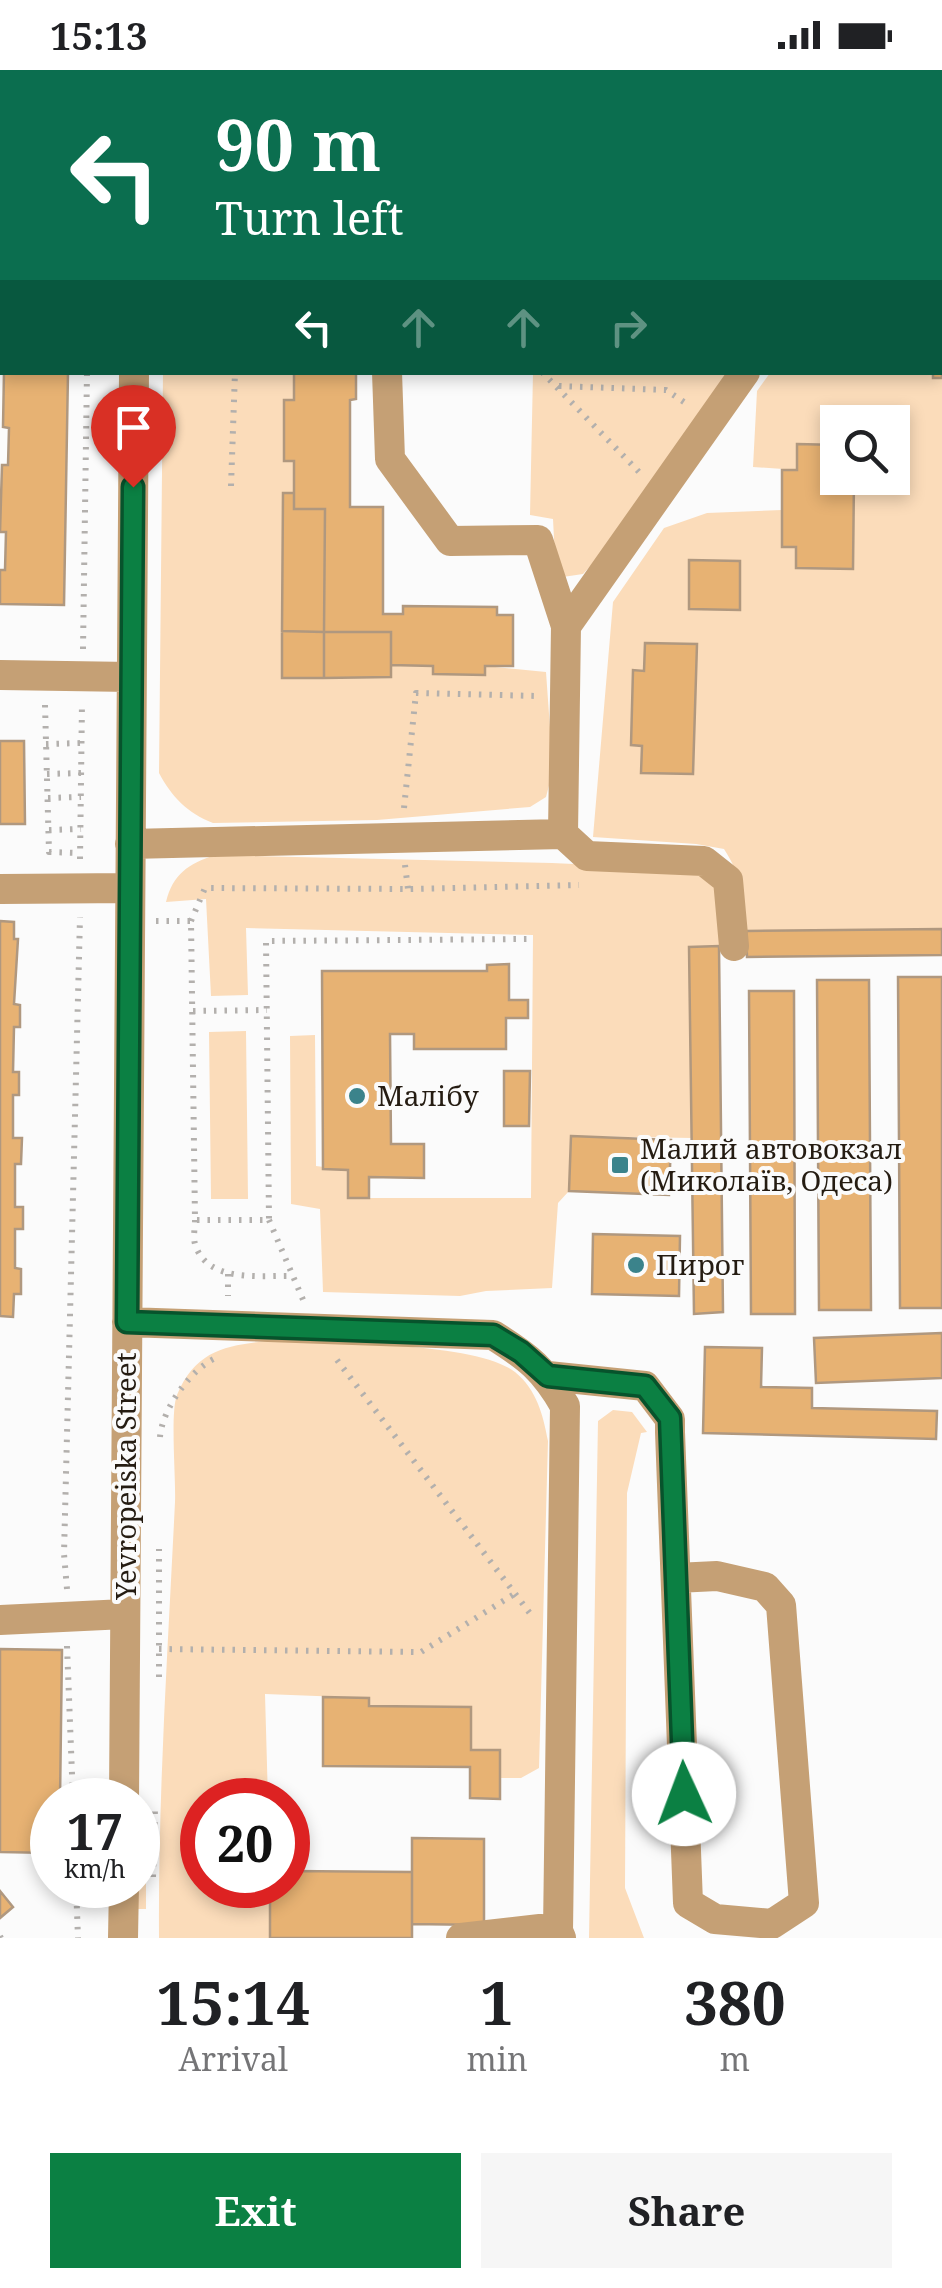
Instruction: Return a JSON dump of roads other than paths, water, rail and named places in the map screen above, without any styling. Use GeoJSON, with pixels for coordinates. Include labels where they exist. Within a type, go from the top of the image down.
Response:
{"type":"FeatureCollection","features":[{"type":"Feature","properties":{"kind":"street","name":"Yevropeiska Street"},"geometry":{"type":"LineString","coordinates":[[124,1778],[134,375]]}},
{"type":"Feature","properties":{"kind":"street"},"geometry":{"type":"LineString","coordinates":[[387,375],[390,458],[450,541],[538,540],[566,626],[562,834]]}},
{"type":"Feature","properties":{"kind":"street"},"geometry":{"type":"LineString","coordinates":[[566,626],[743,375]]}},
{"type":"Feature","properties":{"kind":"street"},"geometry":{"type":"LineString","coordinates":[[0,674],[131,677]]}},
{"type":"Feature","properties":{"kind":"street"},"geometry":{"type":"LineString","coordinates":[[130,844],[562,834],[587,856],[704,860],[728,880],[734,946]]}},
{"type":"Feature","properties":{"kind":"street"},"geometry":{"type":"LineString","coordinates":[[0,890],[130,888]]}},
{"type":"Feature","properties":{"kind":"street"},"geometry":{"type":"LineString","coordinates":[[127,1322],[493,1335],[521,1352],[548,1376],[566,1406],[559,1934],[540,1929],[460,1938]]}},
{"type":"Feature","properties":{"kind":"street"},"geometry":{"type":"LineString","coordinates":[[548,1376],[645,1386],[670,1418],[688,1903],[716,1919],[772,1924],[804,1904],[781,1605],[765,1587],[717,1576],[676,1578]]}},
{"type":"Feature","properties":{"kind":"street"},"geometry":{"type":"LineString","coordinates":[[0,1620],[125,1614]]}},
{"type":"Feature","properties":{"kind":"street"},"geometry":{"type":"LineString","coordinates":[[123,1938],[132,1908]]}},
{"type":"Feature","properties":{"kind":"place","name":"Малібу"},"geometry":{"type":"Point","coordinates":[357,1096]}},
{"type":"Feature","properties":{"kind":"place","name":"Малий автовокзал (Миколаїв, Одеса)"},"geometry":{"type":"Point","coordinates":[620,1165]}},
{"type":"Feature","properties":{"kind":"place","name":"Пирог"},"geometry":{"type":"Point","coordinates":[636,1265]}}]}
